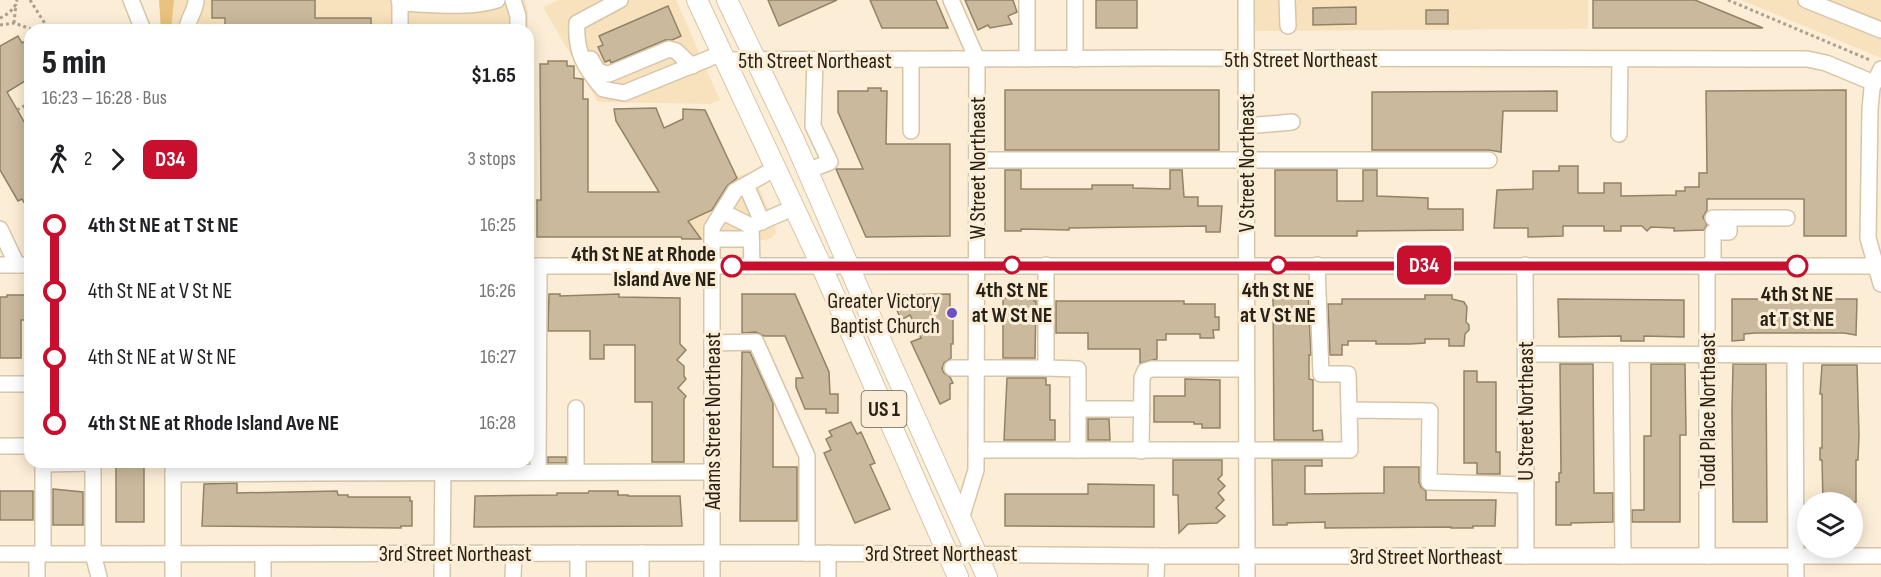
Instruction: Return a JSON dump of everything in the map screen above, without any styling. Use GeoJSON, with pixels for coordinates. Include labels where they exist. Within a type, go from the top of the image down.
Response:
{"type":"FeatureCollection","features":[{"type":"Feature","properties":{"kind":"main road","name":"US 1"},"geometry":{"type":"LineString","coordinates":[[696,0],[821,265],[958,577]]}},
{"type":"Feature","properties":{"kind":"main road","name":"US 1"},"geometry":{"type":"LineString","coordinates":[[728,0],[792,136],[987,577]]}},
{"type":"Feature","properties":{"kind":"street"},"geometry":{"type":"LineString","coordinates":[[131,0],[141,24]]}},
{"type":"Feature","properties":{"kind":"street"},"geometry":{"type":"LineString","coordinates":[[188,24],[196,8],[196,0]]}},
{"type":"Feature","properties":{"kind":"street"},"geometry":{"type":"LineString","coordinates":[[400,24],[400,2],[486,4],[497,0]]}},
{"type":"Feature","properties":{"kind":"street"},"geometry":{"type":"LineString","coordinates":[[513,0],[518,24]]}},
{"type":"Feature","properties":{"kind":"street"},"geometry":{"type":"LineString","coordinates":[[620,0],[577,22],[576,41],[588,72],[603,89],[624,93],[692,66],[722,57]]}},
{"type":"Feature","properties":{"kind":"street","name":"W Street Northeast"},"geometry":{"type":"LineString","coordinates":[[951,0],[977,58],[976,471],[962,519]]}},
{"type":"Feature","properties":{"kind":"street"},"geometry":{"type":"LineString","coordinates":[[1027,0],[1027,58]]}},
{"type":"Feature","properties":{"kind":"street"},"geometry":{"type":"LineString","coordinates":[[1075,58],[1076,0]]}},
{"type":"Feature","properties":{"kind":"street","name":"V Street Northeast"},"geometry":{"type":"LineString","coordinates":[[1246,0],[1247,577]]}},
{"type":"Feature","properties":{"kind":"street"},"geometry":{"type":"LineString","coordinates":[[1287,0],[1288,26]]}},
{"type":"Feature","properties":{"kind":"street"},"geometry":{"type":"LineString","coordinates":[[1806,0],[1881,30]]}},
{"type":"Feature","properties":{"kind":"street"},"geometry":{"type":"LineString","coordinates":[[588,16],[584,36],[586,48],[600,73],[609,74],[669,49],[676,51],[692,66]]}},
{"type":"Feature","properties":{"kind":"street","name":"5th Street Northeast"},"geometry":{"type":"LineString","coordinates":[[722,57],[755,60],[977,58],[1813,60],[1874,83]]}},
{"type":"Feature","properties":{"kind":"street"},"geometry":{"type":"LineString","coordinates":[[910,131],[911,59]]}},
{"type":"Feature","properties":{"kind":"street"},"geometry":{"type":"LineString","coordinates":[[1618,134],[1620,59]]}},
{"type":"Feature","properties":{"kind":"street"},"geometry":{"type":"LineString","coordinates":[[807,171],[830,162],[813,126],[816,60]]}},
{"type":"Feature","properties":{"kind":"street"},"geometry":{"type":"LineString","coordinates":[[1878,65],[1870,109],[1868,238],[1878,266],[1881,284]]}},
{"type":"Feature","properties":{"kind":"street"},"geometry":{"type":"LineString","coordinates":[[1246,126],[1292,122]]}},
{"type":"Feature","properties":{"kind":"street"},"geometry":{"type":"LineString","coordinates":[[792,136],[813,126]]}},
{"type":"Feature","properties":{"kind":"street"},"geometry":{"type":"LineString","coordinates":[[977,160],[1489,160]]}},
{"type":"Feature","properties":{"kind":"street"},"geometry":{"type":"LineString","coordinates":[[774,169],[735,191],[712,228],[712,239],[754,229],[793,208]]}},
{"type":"Feature","properties":{"kind":"street"},"geometry":{"type":"LineString","coordinates":[[746,185],[754,229],[752,266]]}},
{"type":"Feature","properties":{"kind":"street"},"geometry":{"type":"LineString","coordinates":[[723,212],[754,229]]}},
{"type":"Feature","properties":{"kind":"street"},"geometry":{"type":"LineString","coordinates":[[1713,218],[1787,218]]}},
{"type":"Feature","properties":{"kind":"street","name":"Todd Place Northeast"},"geometry":{"type":"LineString","coordinates":[[1707,556],[1707,354],[1710,265],[1713,232],[1729,232],[1729,218]]}},
{"type":"Feature","properties":{"kind":"street"},"geometry":{"type":"LineString","coordinates":[[0,229],[24,265]]}},
{"type":"Feature","properties":{"kind":"street","name":"Adams Street Northeast"},"geometry":{"type":"LineString","coordinates":[[712,239],[712,577]]}},
{"type":"Feature","properties":{"kind":"street"},"geometry":{"type":"LineString","coordinates":[[0,265],[24,265]]}},
{"type":"Feature","properties":{"kind":"street"},"geometry":{"type":"LineString","coordinates":[[1046,265],[1046,368]]}},
{"type":"Feature","properties":{"kind":"street"},"geometry":{"type":"LineString","coordinates":[[976,450],[1350,450],[1348,374],[1321,374],[1317,265]]}},
{"type":"Feature","properties":{"kind":"street","name":"U Street Northeast"},"geometry":{"type":"LineString","coordinates":[[1525,265],[1526,556]]}},
{"type":"Feature","properties":{"kind":"street"},"geometry":{"type":"LineString","coordinates":[[538,472],[534,266],[1878,266]]}},
{"type":"Feature","properties":{"kind":"street"},"geometry":{"type":"LineString","coordinates":[[712,343],[756,342],[803,445],[807,456],[807,553]]}},
{"type":"Feature","properties":{"kind":"street"},"geometry":{"type":"LineString","coordinates":[[1526,354],[1881,355]]}},
{"type":"Feature","properties":{"kind":"street"},"geometry":{"type":"LineString","coordinates":[[1621,354],[1623,556]]}},
{"type":"Feature","properties":{"kind":"street"},"geometry":{"type":"LineString","coordinates":[[1795,356],[1796,577]]}},
{"type":"Feature","properties":{"kind":"street"},"geometry":{"type":"LineString","coordinates":[[952,368],[1078,369],[1078,450]]}},
{"type":"Feature","properties":{"kind":"street"},"geometry":{"type":"LineString","coordinates":[[1141,451],[1142,378],[1145,371],[1152,369],[1246,369]]}},
{"type":"Feature","properties":{"kind":"street"},"geometry":{"type":"LineString","coordinates":[[0,384],[24,384]]}},
{"type":"Feature","properties":{"kind":"street"},"geometry":{"type":"LineString","coordinates":[[576,408],[576,472]]}},
{"type":"Feature","properties":{"kind":"street"},"geometry":{"type":"LineString","coordinates":[[1078,409],[1142,409]]}},
{"type":"Feature","properties":{"kind":"street"},"geometry":{"type":"LineString","coordinates":[[1349,410],[1430,411],[1429,482],[1526,485]]}},
{"type":"Feature","properties":{"kind":"street"},"geometry":{"type":"LineString","coordinates":[[0,446],[24,446]]}},
{"type":"Feature","properties":{"kind":"street"},"geometry":{"type":"LineString","coordinates":[[37,577],[43,468]]}},
{"type":"Feature","properties":{"kind":"street"},"geometry":{"type":"LineString","coordinates":[[93,468],[93,554],[99,577]]}},
{"type":"Feature","properties":{"kind":"street"},"geometry":{"type":"LineString","coordinates":[[172,468],[173,577]]}},
{"type":"Feature","properties":{"kind":"street"},"geometry":{"type":"LineString","coordinates":[[442,577],[443,468]]}},
{"type":"Feature","properties":{"kind":"street"},"geometry":{"type":"LineString","coordinates":[[462,468],[538,472],[712,472]]}},
{"type":"Feature","properties":{"kind":"street"},"geometry":{"type":"LineString","coordinates":[[513,577],[514,553]]}},
{"type":"Feature","properties":{"kind":"street"},"geometry":{"type":"LineString","coordinates":[[578,553],[578,577]]}},
{"type":"Feature","properties":{"kind":"street"},"geometry":{"type":"LineString","coordinates":[[641,553],[641,577]]}},
{"type":"Feature","properties":{"kind":"street"},"geometry":{"type":"LineString","coordinates":[[828,553],[828,577]]}},
{"type":"Feature","properties":{"kind":"street","name":"3rd Street Northeast"},"geometry":{"type":"LineString","coordinates":[[0,554],[977,553],[1157,556],[1881,556]]}},
{"type":"Feature","properties":{"kind":"street"},"geometry":{"type":"LineString","coordinates":[[263,554],[263,577]]}},
{"type":"Feature","properties":{"kind":"street"},"geometry":{"type":"LineString","coordinates":[[1156,577],[1157,556]]}},
{"type":"Feature","properties":{"kind":"path"},"geometry":{"type":"LineString","coordinates":[[30,0],[45,24]]}},
{"type":"Feature","properties":{"kind":"path"},"geometry":{"type":"LineString","coordinates":[[1728,0],[1878,65]]}},
{"type":"Feature","properties":{"kind":"path"},"geometry":{"type":"LineString","coordinates":[[0,18],[17,2]]}},
{"type":"Feature","properties":{"kind":"path"},"geometry":{"type":"LineString","coordinates":[[14,23],[17,2]]}},
{"type":"Feature","properties":{"kind":"path"},"geometry":{"type":"LineString","coordinates":[[0,25],[14,23],[24,26]]}},
{"type":"Feature","properties":{"kind":"path"},"geometry":{"type":"LineString","coordinates":[[18,110],[24,106]]}},
{"type":"Feature","properties":{"kind":"shaded area"},"geometry":{"type":"Polygon","coordinates":[[[159,0],[174,0],[172,24],[161,24],[159,0]]]}},
{"type":"Feature","properties":{"kind":"shaded area"},"geometry":{"type":"Polygon","coordinates":[[[171,0],[525,0],[528,11],[528,24],[171,24],[171,0]]]}},
{"type":"Feature","properties":{"kind":"shaded area"},"geometry":{"type":"Polygon","coordinates":[[[559,0],[676,0],[720,100],[710,104],[598,102],[543,7],[559,0]]]}},
{"type":"Feature","properties":{"kind":"shaded area"},"geometry":{"type":"Polygon","coordinates":[[[1252,0],[1588,0],[1588,29],[1251,31],[1252,0]]]}},
{"type":"Feature","properties":{"kind":"shaded area"},"geometry":{"type":"Polygon","coordinates":[[[1741,0],[1881,0],[1881,58],[1741,0]]]}},
{"type":"Feature","properties":{"kind":"shaded area"},"geometry":{"type":"Polygon","coordinates":[[[752,172],[775,225],[776,233],[772,238],[765,240],[701,239],[676,202],[728,179],[752,172]]]}},
{"type":"Feature","properties":{"kind":"building"},"geometry":{"type":"Polygon","coordinates":[[[212,0],[315,0],[315,18],[371,18],[371,24],[225,24],[225,18],[212,18],[212,0]]]}},
{"type":"Feature","properties":{"kind":"building"},"geometry":{"type":"Polygon","coordinates":[[[768,0],[837,0],[779,26],[768,0]]]}},
{"type":"Feature","properties":{"kind":"building"},"geometry":{"type":"Polygon","coordinates":[[[870,0],[936,0],[948,28],[882,28],[870,0]]]}},
{"type":"Feature","properties":{"kind":"building"},"geometry":{"type":"Polygon","coordinates":[[[965,0],[1013,0],[1017,12],[1008,16],[1012,24],[990,28],[988,25],[978,30],[965,0]]]}},
{"type":"Feature","properties":{"kind":"building"},"geometry":{"type":"Polygon","coordinates":[[[1096,0],[1137,0],[1137,28],[1096,28],[1096,0]]]}},
{"type":"Feature","properties":{"kind":"building"},"geometry":{"type":"Polygon","coordinates":[[[1593,0],[1695,0],[1763,28],[1593,28],[1593,0]]]}},
{"type":"Feature","properties":{"kind":"building"},"geometry":{"type":"Polygon","coordinates":[[[668,6],[681,36],[665,40],[611,63],[610,60],[605,62],[598,47],[603,45],[599,36],[668,6]]]}},
{"type":"Feature","properties":{"kind":"building"},"geometry":{"type":"Polygon","coordinates":[[[1356,7],[1356,24],[1313,25],[1313,8],[1356,7]]]}},
{"type":"Feature","properties":{"kind":"building"},"geometry":{"type":"Polygon","coordinates":[[[1426,10],[1448,10],[1448,24],[1426,24],[1426,10]]]}},
{"type":"Feature","properties":{"kind":"building"},"geometry":{"type":"Polygon","coordinates":[[[18,36],[22,43],[24,42],[24,82],[7,92],[24,122],[24,202],[22,199],[18,201],[0,170],[0,46],[18,36]]]}},
{"type":"Feature","properties":{"kind":"building"},"geometry":{"type":"Polygon","coordinates":[[[548,61],[567,61],[567,66],[574,66],[574,78],[583,79],[583,99],[588,99],[588,192],[659,192],[616,121],[614,109],[656,108],[664,128],[683,119],[683,109],[705,110],[737,178],[727,186],[712,210],[688,221],[701,239],[537,237],[537,200],[541,200],[540,64],[548,64],[548,61]]]}},
{"type":"Feature","properties":{"kind":"building"},"geometry":{"type":"Polygon","coordinates":[[[868,88],[881,88],[881,91],[887,91],[886,144],[950,144],[950,236],[866,237],[836,169],[863,169],[838,112],[838,91],[868,91],[868,88]]]}},
{"type":"Feature","properties":{"kind":"building"},"geometry":{"type":"Polygon","coordinates":[[[1005,90],[1219,90],[1219,150],[1005,150],[1005,90]]]}},
{"type":"Feature","properties":{"kind":"building"},"geometry":{"type":"Polygon","coordinates":[[[1846,90],[1846,236],[1804,236],[1804,199],[1707,199],[1707,210],[1703,217],[1707,225],[1704,230],[1674,231],[1674,228],[1651,227],[1647,231],[1642,226],[1621,226],[1621,231],[1604,231],[1604,226],[1563,226],[1563,236],[1528,237],[1528,228],[1494,228],[1497,190],[1533,189],[1533,171],[1559,171],[1559,166],[1578,166],[1578,193],[1604,193],[1604,183],[1621,183],[1621,196],[1676,195],[1676,191],[1685,191],[1685,187],[1699,187],[1699,173],[1707,173],[1706,91],[1846,90]]]}},
{"type":"Feature","properties":{"kind":"building"},"geometry":{"type":"Polygon","coordinates":[[[1557,91],[1557,111],[1503,111],[1501,152],[1489,150],[1372,150],[1372,92],[1557,91]]]}},
{"type":"Feature","properties":{"kind":"building"},"geometry":{"type":"Polygon","coordinates":[[[1005,170],[1021,170],[1021,189],[1092,189],[1092,185],[1133,185],[1133,188],[1170,189],[1170,170],[1182,170],[1184,197],[1198,197],[1198,206],[1222,206],[1220,232],[1206,232],[1206,226],[1005,231],[1005,170]]]}},
{"type":"Feature","properties":{"kind":"building"},"geometry":{"type":"Polygon","coordinates":[[[1275,170],[1337,170],[1337,201],[1363,201],[1363,170],[1377,170],[1377,196],[1428,198],[1428,209],[1463,209],[1463,230],[1357,231],[1357,236],[1275,236],[1275,170]]]}},
{"type":"Feature","properties":{"kind":"building"},"geometry":{"type":"Polygon","coordinates":[[[549,294],[560,294],[560,296],[619,294],[619,297],[680,298],[680,344],[686,350],[677,360],[684,366],[686,379],[678,388],[686,396],[684,399],[684,462],[652,462],[652,402],[635,402],[635,345],[604,345],[604,359],[590,359],[590,331],[548,331],[549,294]]]}},
{"type":"Feature","properties":{"kind":"building"},"geometry":{"type":"Polygon","coordinates":[[[742,294],[795,294],[829,372],[830,394],[838,394],[838,413],[826,413],[826,409],[805,409],[796,387],[796,378],[803,378],[785,336],[764,336],[756,332],[742,333],[742,294]]]}},
{"type":"Feature","properties":{"kind":"building"},"geometry":{"type":"Polygon","coordinates":[[[950,294],[953,344],[951,344],[951,358],[944,363],[942,369],[953,383],[950,384],[950,399],[940,404],[911,342],[921,338],[910,315],[901,320],[893,295],[950,294]]]}},
{"type":"Feature","properties":{"kind":"building"},"geometry":{"type":"Polygon","coordinates":[[[1273,294],[1308,294],[1311,355],[1309,355],[1309,379],[1313,380],[1313,431],[1322,430],[1323,440],[1274,440],[1273,294]]]}},
{"type":"Feature","properties":{"kind":"building"},"geometry":{"type":"Polygon","coordinates":[[[7,295],[24,295],[24,320],[21,320],[21,358],[0,358],[0,297],[7,297],[7,295]]]}},
{"type":"Feature","properties":{"kind":"building"},"geometry":{"type":"Polygon","coordinates":[[[1007,295],[1034,295],[1034,301],[1036,301],[1035,358],[1003,358],[1003,298],[1007,298],[1007,295]]]}},
{"type":"Feature","properties":{"kind":"building"},"geometry":{"type":"Polygon","coordinates":[[[1425,295],[1452,295],[1452,299],[1464,302],[1467,307],[1466,322],[1469,330],[1465,334],[1464,346],[1449,346],[1449,339],[1425,339],[1425,343],[1410,344],[1348,341],[1348,345],[1342,345],[1342,355],[1330,355],[1328,304],[1342,304],[1342,299],[1425,299],[1425,295]]]}},
{"type":"Feature","properties":{"kind":"building"},"geometry":{"type":"Polygon","coordinates":[[[1558,299],[1684,300],[1684,337],[1644,336],[1644,341],[1621,341],[1621,336],[1559,337],[1558,299]]]}},
{"type":"Feature","properties":{"kind":"building"},"geometry":{"type":"Polygon","coordinates":[[[1732,299],[1857,299],[1856,335],[1756,333],[1744,334],[1744,340],[1732,341],[1732,299]]]}},
{"type":"Feature","properties":{"kind":"building"},"geometry":{"type":"Polygon","coordinates":[[[1056,301],[1184,301],[1184,304],[1215,304],[1215,317],[1219,317],[1219,330],[1213,330],[1214,338],[1200,338],[1200,334],[1166,334],[1166,340],[1157,340],[1157,359],[1140,363],[1140,349],[1088,349],[1088,333],[1056,333],[1056,301]]]}},
{"type":"Feature","properties":{"kind":"building"},"geometry":{"type":"Polygon","coordinates":[[[742,352],[750,352],[773,403],[773,467],[797,467],[797,521],[740,521],[742,352]]]}},
{"type":"Feature","properties":{"kind":"building"},"geometry":{"type":"Polygon","coordinates":[[[1560,364],[1593,364],[1594,493],[1613,493],[1613,522],[1556,525],[1556,482],[1559,482],[1559,473],[1561,473],[1560,364]]]}},
{"type":"Feature","properties":{"kind":"building"},"geometry":{"type":"Polygon","coordinates":[[[1651,364],[1685,364],[1686,435],[1680,435],[1680,522],[1632,522],[1632,510],[1644,510],[1644,436],[1651,436],[1651,364]]]}},
{"type":"Feature","properties":{"kind":"building"},"geometry":{"type":"Polygon","coordinates":[[[1733,364],[1766,364],[1767,522],[1733,522],[1733,364]]]}},
{"type":"Feature","properties":{"kind":"building"},"geometry":{"type":"Polygon","coordinates":[[[1822,365],[1857,365],[1859,435],[1856,492],[1823,492],[1822,460],[1820,460],[1822,394],[1820,394],[1822,365]]]}},
{"type":"Feature","properties":{"kind":"building"},"geometry":{"type":"Polygon","coordinates":[[[1464,371],[1477,371],[1477,382],[1496,382],[1496,452],[1500,452],[1500,474],[1477,474],[1477,463],[1464,463],[1464,371]]]}},
{"type":"Feature","properties":{"kind":"building"},"geometry":{"type":"Polygon","coordinates":[[[1007,378],[1046,378],[1046,385],[1050,385],[1050,420],[1055,420],[1055,440],[1004,440],[1007,378]]]}},
{"type":"Feature","properties":{"kind":"building"},"geometry":{"type":"Polygon","coordinates":[[[1185,379],[1220,380],[1220,428],[1202,428],[1202,424],[1194,424],[1194,422],[1154,422],[1154,396],[1185,396],[1185,379]]]}},
{"type":"Feature","properties":{"kind":"building"},"geometry":{"type":"Polygon","coordinates":[[[1088,419],[1109,419],[1110,440],[1088,440],[1088,419]]]}},
{"type":"Feature","properties":{"kind":"building"},"geometry":{"type":"Polygon","coordinates":[[[851,422],[857,434],[861,432],[875,463],[870,465],[890,509],[855,523],[824,453],[831,450],[826,439],[832,436],[829,431],[851,422]]]}},
{"type":"Feature","properties":{"kind":"building"},"geometry":{"type":"Polygon","coordinates":[[[548,457],[566,457],[566,463],[548,463],[548,457]]]}},
{"type":"Feature","properties":{"kind":"building"},"geometry":{"type":"Polygon","coordinates":[[[1173,460],[1222,460],[1222,475],[1218,479],[1225,486],[1218,493],[1224,500],[1216,508],[1225,516],[1217,523],[1188,524],[1179,533],[1178,495],[1173,495],[1173,460]]]}},
{"type":"Feature","properties":{"kind":"building"},"geometry":{"type":"Polygon","coordinates":[[[1272,460],[1322,460],[1322,466],[1305,466],[1305,494],[1384,493],[1384,467],[1419,467],[1419,482],[1426,491],[1426,500],[1496,500],[1495,526],[1325,528],[1325,522],[1273,525],[1272,460]]]}},
{"type":"Feature","properties":{"kind":"building"},"geometry":{"type":"Polygon","coordinates":[[[116,468],[144,468],[144,522],[116,522],[116,468]]]}},
{"type":"Feature","properties":{"kind":"building"},"geometry":{"type":"Polygon","coordinates":[[[237,483],[237,493],[337,491],[338,495],[348,495],[348,497],[410,497],[412,526],[401,526],[401,528],[202,526],[204,484],[237,483]]]}},
{"type":"Feature","properties":{"kind":"building"},"geometry":{"type":"Polygon","coordinates":[[[1088,484],[1154,485],[1154,527],[1005,526],[1005,494],[1088,494],[1088,484]]]}},
{"type":"Feature","properties":{"kind":"building"},"geometry":{"type":"Polygon","coordinates":[[[53,489],[83,492],[83,525],[53,525],[53,489]]]}},
{"type":"Feature","properties":{"kind":"building"},"geometry":{"type":"Polygon","coordinates":[[[0,491],[33,491],[33,520],[0,520],[0,491]]]}},
{"type":"Feature","properties":{"kind":"building"},"geometry":{"type":"Polygon","coordinates":[[[589,491],[618,491],[618,495],[628,496],[680,496],[682,526],[474,527],[475,496],[557,495],[557,493],[588,493],[589,491]]]}},
{"type":"Feature","properties":{"kind":"bus line","name":"D34"},"geometry":{"type":"LineString","coordinates":[[732,266],[1797,266]]}},
{"type":"Feature","properties":{"kind":"place","name":"4th St NE at W St NE"},"geometry":{"type":"Point","coordinates":[1012,265]}},
{"type":"Feature","properties":{"kind":"place","name":"4th St NE at V St NE"},"geometry":{"type":"Point","coordinates":[1278,265]}},
{"type":"Feature","properties":{"kind":"place","name":"4th St NE at Rhode Island Ave NE"},"geometry":{"type":"Point","coordinates":[732,266]}},
{"type":"Feature","properties":{"kind":"place","name":"4th St NE at T St NE"},"geometry":{"type":"Point","coordinates":[1797,266]}},
{"type":"Feature","properties":{"kind":"place","name":"Greater Victory Baptist Church"},"geometry":{"type":"Point","coordinates":[952,313]}}]}
